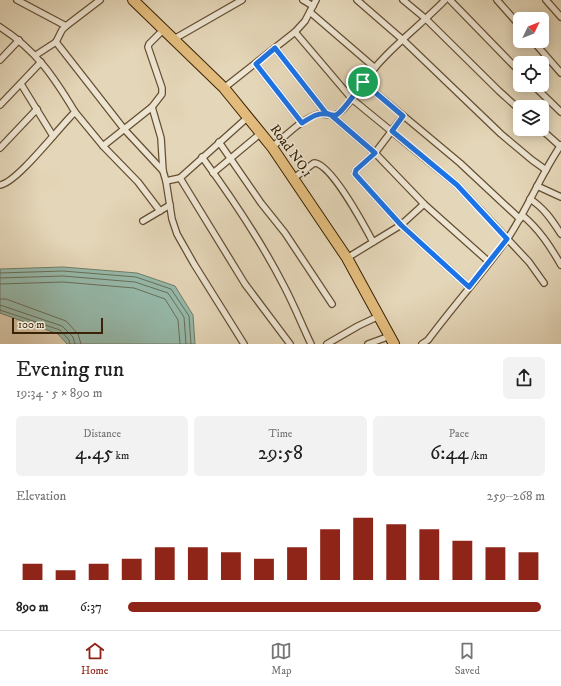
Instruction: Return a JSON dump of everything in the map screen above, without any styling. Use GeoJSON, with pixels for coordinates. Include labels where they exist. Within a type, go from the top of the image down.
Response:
{"type":"FeatureCollection","features":[{"type":"Feature","properties":{"kind":"highway","name":"Road NO.1"},"geometry":{"type":"LineString","coordinates":[[138,2],[224,88],[272,147],[348,258],[392,340]]}},
{"type":"Feature","properties":{"kind":"street"},"geometry":{"type":"LineString","coordinates":[[17,0],[66,26]]}},
{"type":"Feature","properties":{"kind":"street"},"geometry":{"type":"LineString","coordinates":[[36,55],[56,42],[62,30],[66,26],[100,0]]}},
{"type":"Feature","properties":{"kind":"street"},"geometry":{"type":"LineString","coordinates":[[174,39],[242,0]]}},
{"type":"Feature","properties":{"kind":"street"},"geometry":{"type":"LineString","coordinates":[[303,0],[375,68]]}},
{"type":"Feature","properties":{"kind":"street"},"geometry":{"type":"LineString","coordinates":[[224,88],[295,32],[312,9],[316,0]]}},
{"type":"Feature","properties":{"kind":"street"},"geometry":{"type":"LineString","coordinates":[[357,0],[403,40],[501,134],[546,170]]}},
{"type":"Feature","properties":{"kind":"street"},"geometry":{"type":"LineString","coordinates":[[403,0],[426,19],[513,103]]}},
{"type":"Feature","properties":{"kind":"street"},"geometry":{"type":"LineString","coordinates":[[272,147],[302,123],[318,114],[338,114],[352,99],[363,82],[375,68],[445,0]]}},
{"type":"Feature","properties":{"kind":"street"},"geometry":{"type":"LineString","coordinates":[[450,0],[513,65]]}},
{"type":"Feature","properties":{"kind":"street"},"geometry":{"type":"LineString","coordinates":[[497,0],[513,18]]}},
{"type":"Feature","properties":{"kind":"street"},"geometry":{"type":"LineString","coordinates":[[546,0],[561,17]]}},
{"type":"Feature","properties":{"kind":"street"},"geometry":{"type":"LineString","coordinates":[[0,28],[20,40],[36,55],[61,88],[75,112],[103,146],[142,186],[160,211]]}},
{"type":"Feature","properties":{"kind":"street"},"geometry":{"type":"LineString","coordinates":[[103,146],[152,107],[162,94],[162,88],[148,47],[149,44],[164,29]]}},
{"type":"Feature","properties":{"kind":"street"},"geometry":{"type":"LineString","coordinates":[[295,32],[352,99],[457,185],[529,262],[544,283]]}},
{"type":"Feature","properties":{"kind":"street"},"geometry":{"type":"LineString","coordinates":[[0,60],[20,40]]}},
{"type":"Feature","properties":{"kind":"street"},"geometry":{"type":"LineString","coordinates":[[56,42],[124,128],[163,171]]}},
{"type":"Feature","properties":{"kind":"street"},"geometry":{"type":"LineString","coordinates":[[275,48],[329,114],[375,153],[424,204],[489,262]]}},
{"type":"Feature","properties":{"kind":"street"},"geometry":{"type":"LineString","coordinates":[[539,48],[561,73]]}},
{"type":"Feature","properties":{"kind":"street"},"geometry":{"type":"LineString","coordinates":[[0,105],[41,62]]}},
{"type":"Feature","properties":{"kind":"street"},"geometry":{"type":"LineString","coordinates":[[256,64],[302,123]]}},
{"type":"Feature","properties":{"kind":"street"},"geometry":{"type":"LineString","coordinates":[[363,82],[460,163],[521,217],[533,224],[546,240],[561,265]]}},
{"type":"Feature","properties":{"kind":"street"},"geometry":{"type":"LineString","coordinates":[[21,84],[53,136]]}},
{"type":"Feature","properties":{"kind":"street"},"geometry":{"type":"LineString","coordinates":[[540,92],[561,112]]}},
{"type":"Feature","properties":{"kind":"street"},"geometry":{"type":"LineString","coordinates":[[152,107],[161,138],[163,171],[172,219],[177,234],[244,344]]}},
{"type":"Feature","properties":{"kind":"street"},"geometry":{"type":"LineString","coordinates":[[0,148],[37,109]]}},
{"type":"Feature","properties":{"kind":"street"},"geometry":{"type":"LineString","coordinates":[[0,185],[7,183],[75,112]]}},
{"type":"Feature","properties":{"kind":"street"},"geometry":{"type":"LineString","coordinates":[[166,181],[180,178],[248,116]]}},
{"type":"Feature","properties":{"kind":"street"},"geometry":{"type":"LineString","coordinates":[[403,116],[375,153],[356,170],[355,174],[401,225],[469,287]]}},
{"type":"Feature","properties":{"kind":"street"},"geometry":{"type":"LineString","coordinates":[[213,173],[261,133]]}},
{"type":"Feature","properties":{"kind":"street"},"geometry":{"type":"LineString","coordinates":[[422,344],[428,342],[507,239],[521,217],[546,170],[561,146],[549,136]]}},
{"type":"Feature","properties":{"kind":"street"},"geometry":{"type":"LineString","coordinates":[[219,142],[261,203],[285,233],[332,304]]}},
{"type":"Feature","properties":{"kind":"street"},"geometry":{"type":"LineString","coordinates":[[202,157],[268,256],[284,286],[311,344]]}},
{"type":"Feature","properties":{"kind":"street"},"geometry":{"type":"LineString","coordinates":[[294,178],[314,162],[320,164],[335,180],[357,212],[373,242]]}},
{"type":"Feature","properties":{"kind":"street"},"geometry":{"type":"LineString","coordinates":[[180,178],[245,284],[290,344]]}},
{"type":"Feature","properties":{"kind":"street"},"geometry":{"type":"LineString","coordinates":[[537,186],[561,197]]}},
{"type":"Feature","properties":{"kind":"street"},"geometry":{"type":"LineString","coordinates":[[530,199],[545,210],[561,234]]}},
{"type":"Feature","properties":{"kind":"street"},"geometry":{"type":"LineString","coordinates":[[348,258],[401,225],[424,204]]}},
{"type":"Feature","properties":{"kind":"street"},"geometry":{"type":"LineString","coordinates":[[143,221],[170,205]]}},
{"type":"Feature","properties":{"kind":"street"},"geometry":{"type":"LineString","coordinates":[[327,344],[379,316]]}},
{"type":"Feature","properties":{"kind":"street"},"geometry":{"type":"LineString","coordinates":[[368,344],[392,340]]}},
{"type":"Feature","properties":{"kind":"water"},"geometry":{"type":"Polygon","coordinates":[[[63,267],[137,273],[175,286],[193,315],[195,344],[67,344],[58,334],[0,313],[0,269],[63,267]]]}},
{"type":"Feature","properties":{"kind":"route"},"geometry":{"type":"LineString","coordinates":[[363,82],[352,99],[338,114],[331,115],[326,113],[275,48],[256,64],[302,123],[318,114],[326,113],[331,115],[375,153],[355,171],[355,174],[401,225],[469,287],[485,269],[507,239],[448,176],[392,131],[403,116],[363,82]]}}]}
